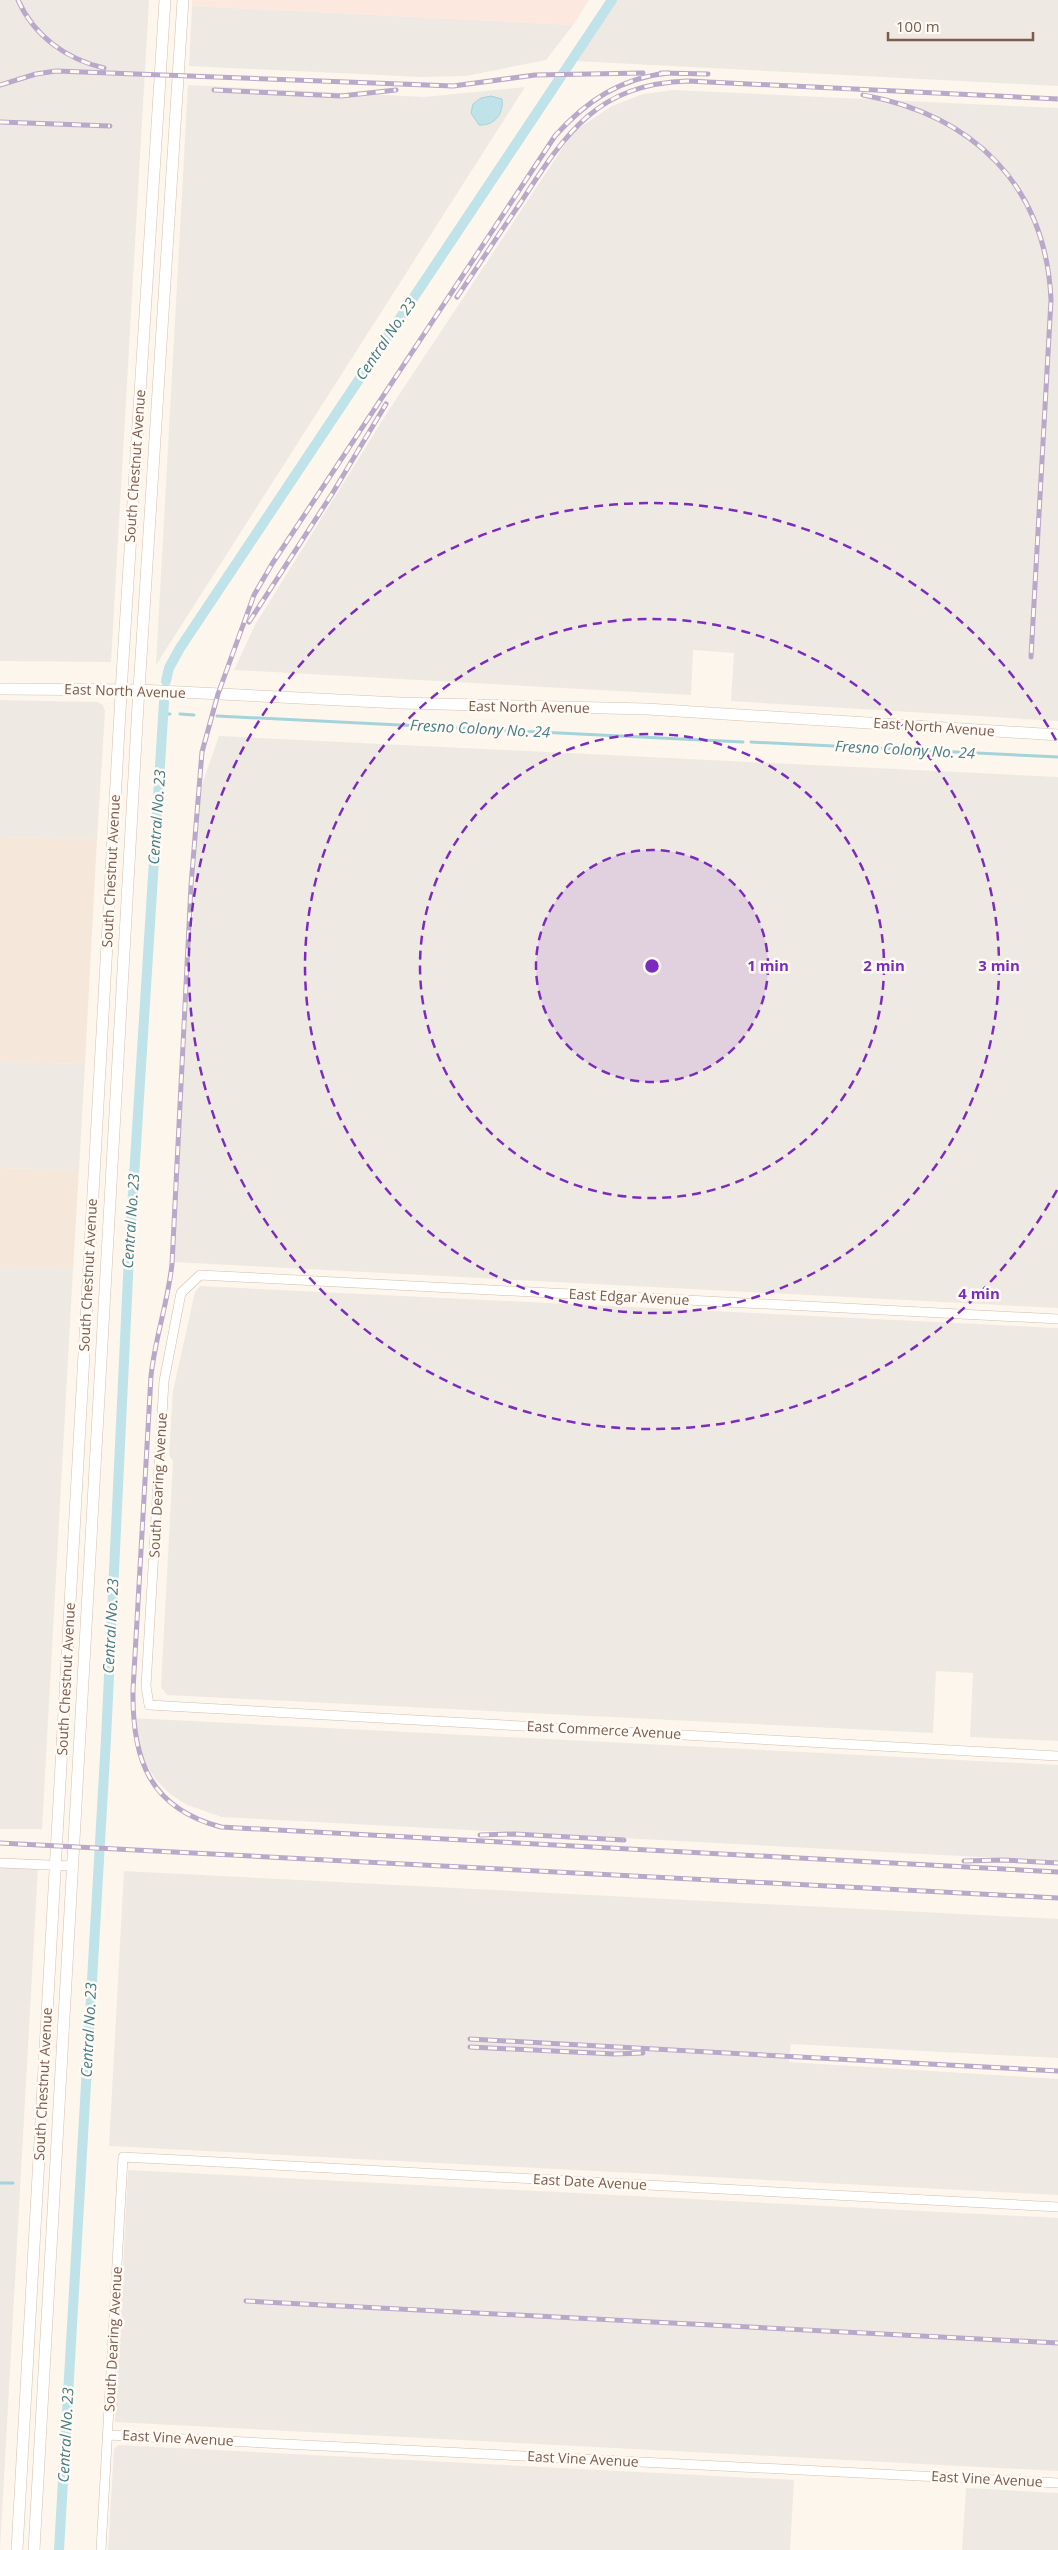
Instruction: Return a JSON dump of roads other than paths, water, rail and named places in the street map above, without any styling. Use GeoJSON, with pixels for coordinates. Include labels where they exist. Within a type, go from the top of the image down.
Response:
{"type":"FeatureCollection","features":[{"type":"Feature","properties":{"kind":"main road","name":"South Chestnut Avenue"},"geometry":{"type":"LineString","coordinates":[[16,2550],[121,690],[165,0]]}},
{"type":"Feature","properties":{"kind":"main road","name":"South Chestnut Avenue"},"geometry":{"type":"LineString","coordinates":[[34,2550],[139,690],[183,0]]}},
{"type":"Feature","properties":{"kind":"main road","name":"East North Avenue"},"geometry":{"type":"LineString","coordinates":[[0,689],[139,690],[428,704],[695,711],[1058,735]]}},
{"type":"Feature","properties":{"kind":"main road"},"geometry":{"type":"LineString","coordinates":[[89,1268],[106,1269]]}},
{"type":"Feature","properties":{"kind":"street","name":"East Edgar Avenue"},"geometry":{"type":"LineString","coordinates":[[200,1274],[1058,1319]]}},
{"type":"Feature","properties":{"kind":"street","name":"South Dearing Avenue"},"geometry":{"type":"LineString","coordinates":[[149,1705],[146,1686],[164,1381],[181,1294],[200,1274]]}},
{"type":"Feature","properties":{"kind":"street","name":"East Commerce Avenue"},"geometry":{"type":"LineString","coordinates":[[149,1705],[1058,1756]]}},
{"type":"Feature","properties":{"kind":"street"},"geometry":{"type":"LineString","coordinates":[[0,1863],[73,1866]]}},
{"type":"Feature","properties":{"kind":"street","name":"South Dearing Avenue"},"geometry":{"type":"LineString","coordinates":[[101,2550],[123,2158]]}},
{"type":"Feature","properties":{"kind":"street","name":"East Date Avenue"},"geometry":{"type":"LineString","coordinates":[[123,2158],[1058,2207]]}},
{"type":"Feature","properties":{"kind":"street","name":"East Vine Avenue"},"geometry":{"type":"LineString","coordinates":[[107,2435],[1058,2483]]}},
{"type":"Feature","properties":{"kind":"water"},"geometry":{"type":"Polygon","coordinates":[[[491,96],[502,99],[500,114],[494,121],[485,125],[479,125],[471,113],[473,104],[481,98],[491,96]]]}},
{"type":"Feature","properties":{"kind":"waterway","name":"Central No. 23"},"geometry":{"type":"LineString","coordinates":[[166,681],[169,668],[180,648],[612,0]]}},
{"type":"Feature","properties":{"kind":"waterway","name":"Central No. 23"},"geometry":{"type":"LineString","coordinates":[[59,2550],[106,1739],[129,1256],[164,702]]}},
{"type":"Feature","properties":{"kind":"waterway","name":"Fresno Colony No. 24"},"geometry":{"type":"LineString","coordinates":[[164,714],[170,714]]}},
{"type":"Feature","properties":{"kind":"waterway","name":"Fresno Colony No. 24"},"geometry":{"type":"LineString","coordinates":[[180,714],[194,715]]}},
{"type":"Feature","properties":{"kind":"waterway","name":"Fresno Colony No. 24"},"geometry":{"type":"LineString","coordinates":[[217,716],[743,742]]}},
{"type":"Feature","properties":{"kind":"waterway","name":"Fresno Colony No. 24"},"geometry":{"type":"LineString","coordinates":[[751,742],[1058,757]]}},
{"type":"Feature","properties":{"kind":"waterway"},"geometry":{"type":"LineString","coordinates":[[0,2183],[13,2183]]}},
{"type":"Feature","properties":{"kind":"railway"},"geometry":{"type":"LineString","coordinates":[[18,0],[33,25],[53,44],[77,59],[104,68]]}},
{"type":"Feature","properties":{"kind":"railway"},"geometry":{"type":"LineString","coordinates":[[0,85],[36,74],[56,71],[453,86],[535,75],[643,73]]}},
{"type":"Feature","properties":{"kind":"railway"},"geometry":{"type":"LineString","coordinates":[[661,73],[708,74]]}},
{"type":"Feature","properties":{"kind":"railway"},"geometry":{"type":"LineString","coordinates":[[668,73],[635,80],[606,93],[579,112],[555,136],[272,564],[254,595],[218,694],[202,752],[191,886],[172,1264],[151,1376],[133,1690],[136,1738],[141,1759],[161,1793],[177,1807],[197,1818],[221,1827],[1058,1872]]}},
{"type":"Feature","properties":{"kind":"railway"},"geometry":{"type":"LineString","coordinates":[[457,297],[553,154],[587,117],[607,102],[630,91],[657,84],[688,81],[1058,99]]}},
{"type":"Feature","properties":{"kind":"railway"},"geometry":{"type":"LineString","coordinates":[[214,90],[341,96],[396,90]]}},
{"type":"Feature","properties":{"kind":"railway"},"geometry":{"type":"LineString","coordinates":[[863,95],[902,105],[938,119],[970,138],[996,162],[1018,190],[1035,222],[1046,259],[1051,300],[1031,657]]}},
{"type":"Feature","properties":{"kind":"railway"},"geometry":{"type":"LineString","coordinates":[[0,122],[110,126]]}},
{"type":"Feature","properties":{"kind":"railway"},"geometry":{"type":"LineString","coordinates":[[249,622],[332,494],[386,404]]}},
{"type":"Feature","properties":{"kind":"railway"},"geometry":{"type":"LineString","coordinates":[[480,1835],[514,1834],[624,1840]]}},
{"type":"Feature","properties":{"kind":"railway"},"geometry":{"type":"LineString","coordinates":[[0,1843],[1058,1898]]}},
{"type":"Feature","properties":{"kind":"railway"},"geometry":{"type":"LineString","coordinates":[[964,1861],[1003,1860],[1058,1863]]}},
{"type":"Feature","properties":{"kind":"railway"},"geometry":{"type":"LineString","coordinates":[[470,2039],[1058,2071]]}},
{"type":"Feature","properties":{"kind":"railway"},"geometry":{"type":"LineString","coordinates":[[470,2047],[614,2054],[643,2053]]}},
{"type":"Feature","properties":{"kind":"railway"},"geometry":{"type":"LineString","coordinates":[[246,2301],[1058,2343]]}}]}
